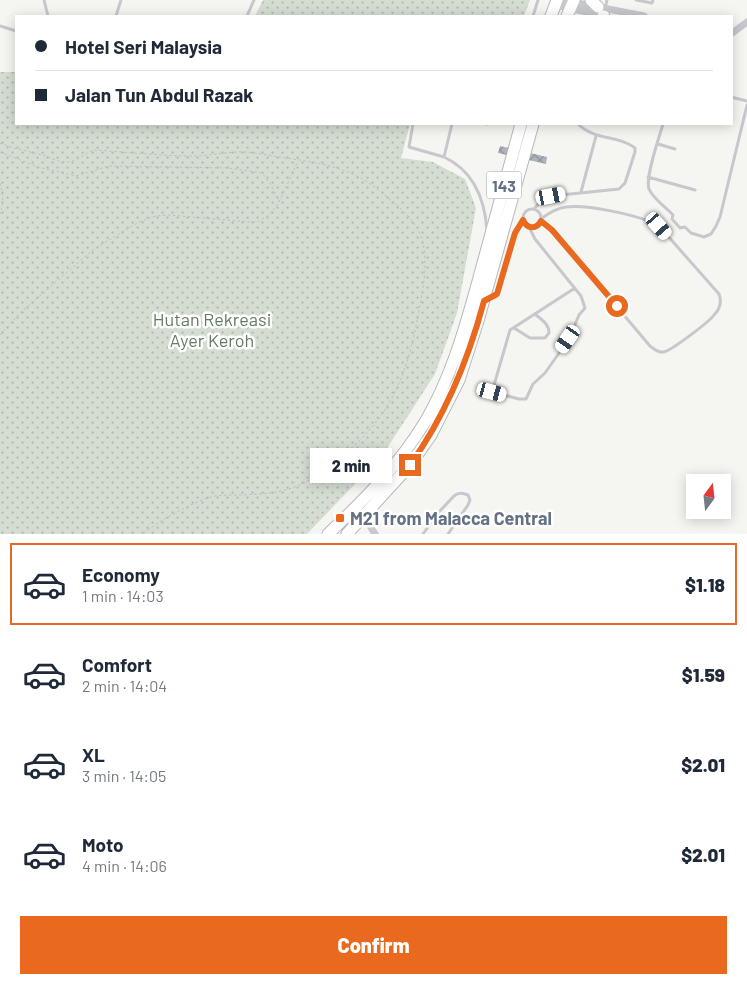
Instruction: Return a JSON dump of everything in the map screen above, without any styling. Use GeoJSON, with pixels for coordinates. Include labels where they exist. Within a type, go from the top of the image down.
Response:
{"type":"FeatureCollection","features":[{"type":"Feature","properties":{"kind":"highway","name":"143"},"geometry":{"type":"LineString","coordinates":[[328,534],[356,508],[404,454],[439,396],[462,336],[521,125]]}},
{"type":"Feature","properties":{"kind":"highway","name":"143"},"geometry":{"type":"LineString","coordinates":[[347,534],[410,465],[435,427],[458,380],[484,301],[533,125]]}},
{"type":"Feature","properties":{"kind":"street"},"geometry":{"type":"LineString","coordinates":[[564,6],[602,9],[635,15]]}},
{"type":"Feature","properties":{"kind":"street"},"geometry":{"type":"LineString","coordinates":[[564,6],[602,9]]}},
{"type":"Feature","properties":{"kind":"street"},"geometry":{"type":"LineString","coordinates":[[733,32],[744,24]]}},
{"type":"Feature","properties":{"kind":"street"},"geometry":{"type":"LineString","coordinates":[[356,508],[364,516],[375,534]]}},
{"type":"Feature","properties":{"kind":"lane"},"geometry":{"type":"LineString","coordinates":[[44,0],[48,15]]}},
{"type":"Feature","properties":{"kind":"lane"},"geometry":{"type":"LineString","coordinates":[[116,15],[121,0]]}},
{"type":"Feature","properties":{"kind":"lane"},"geometry":{"type":"LineString","coordinates":[[247,15],[254,0]]}},
{"type":"Feature","properties":{"kind":"lane"},"geometry":{"type":"LineString","coordinates":[[533,15],[538,0]]}},
{"type":"Feature","properties":{"kind":"lane"},"geometry":{"type":"LineString","coordinates":[[636,0],[652,3],[653,0]]}},
{"type":"Feature","properties":{"kind":"lane"},"geometry":{"type":"LineString","coordinates":[[0,26],[15,31]]}},
{"type":"Feature","properties":{"kind":"lane"},"geometry":{"type":"LineString","coordinates":[[733,98],[747,101]]}},
{"type":"Feature","properties":{"kind":"lane"},"geometry":{"type":"LineString","coordinates":[[663,125],[648,177],[649,188],[652,194],[673,215],[672,219],[680,228],[685,227],[691,234],[704,237],[711,234],[720,217],[747,106]]}},
{"type":"Feature","properties":{"kind":"lane"},"geometry":{"type":"LineString","coordinates":[[413,125],[408,147],[444,156],[474,181],[486,216],[488,246]]}},
{"type":"Feature","properties":{"kind":"lane"},"geometry":{"type":"LineString","coordinates":[[444,156],[452,125]]}},
{"type":"Feature","properties":{"kind":"lane"},"geometry":{"type":"LineString","coordinates":[[484,301],[497,294],[515,233],[526,212],[534,209],[544,198],[566,193],[621,188],[625,183],[635,148],[596,136],[580,125]]}},
{"type":"Feature","properties":{"kind":"lane"},"geometry":{"type":"LineString","coordinates":[[581,192],[596,136]]}},
{"type":"Feature","properties":{"kind":"lane"},"geometry":{"type":"LineString","coordinates":[[658,144],[674,149]]}},
{"type":"Feature","properties":{"kind":"lane"},"geometry":{"type":"LineString","coordinates":[[648,177],[695,190]]}},
{"type":"Feature","properties":{"kind":"lane"},"geometry":{"type":"LineString","coordinates":[[529,227],[538,226],[542,220],[560,208],[577,206],[603,210],[654,223],[659,226],[719,294],[720,307],[714,316],[672,347],[664,352],[656,351],[542,220],[540,212],[534,209]]}},
{"type":"Feature","properties":{"kind":"lane"},"geometry":{"type":"LineString","coordinates":[[492,392],[526,399],[533,384],[545,372],[568,339],[579,315],[585,308],[581,296],[534,239],[529,227],[523,220]]}},
{"type":"Feature","properties":{"kind":"lane"},"geometry":{"type":"LineString","coordinates":[[491,398],[510,330],[575,288]]}},
{"type":"Feature","properties":{"kind":"lane"},"geometry":{"type":"LineString","coordinates":[[514,328],[530,338],[545,338],[549,333],[549,328],[535,314]]}},
{"type":"Feature","properties":{"kind":"lane"},"geometry":{"type":"LineString","coordinates":[[423,534],[437,514],[454,496],[458,493],[468,495],[470,500],[468,505],[448,534]]}},
{"type":"Feature","properties":{"kind":"path"},"geometry":{"type":"LineString","coordinates":[[0,144],[65,162],[74,160],[94,150],[192,156],[245,152],[337,168],[359,177],[405,212],[416,226],[421,237],[424,247],[423,281],[413,341],[400,382],[384,412],[362,438],[314,477],[298,486],[274,494],[213,496],[179,512],[142,534]]}},
{"type":"Feature","properties":{"kind":"path"},"geometry":{"type":"LineString","coordinates":[[0,152],[38,167],[76,176],[109,166],[228,168],[262,173],[271,185],[279,202]]}},
{"type":"Feature","properties":{"kind":"path"},"geometry":{"type":"LineString","coordinates":[[0,335],[20,313],[94,249],[140,222],[156,216],[169,215],[258,222],[270,214],[279,202],[298,160]]}},
{"type":"Feature","properties":{"kind":"path"},"geometry":{"type":"LineString","coordinates":[[0,183],[3,192],[3,205],[0,214]]}},
{"type":"Feature","properties":{"kind":"green space"},"geometry":{"type":"Polygon","coordinates":[[[263,0],[530,0],[524,15],[256,15],[263,0]]]}},
{"type":"Feature","properties":{"kind":"green space","name":"Hutan Rekreasi Ayer Keroh"},"geometry":{"type":"Polygon","coordinates":[[[0,72],[15,72],[15,125],[410,125],[401,158],[433,162],[465,179],[476,208],[457,313],[435,374],[382,456],[307,534],[0,534],[0,72]]]}},
{"type":"Feature","properties":{"kind":"building"},"geometry":{"type":"Polygon","coordinates":[[[500,146],[547,157],[546,164],[498,153],[500,146]]]}},
{"type":"Feature","properties":{"kind":"place","name":"M21 from Malacca Central"},"geometry":{"type":"Point","coordinates":[340,518]}},
{"type":"Feature","properties":{"kind":"route"},"geometry":{"type":"LineString","coordinates":[[410,465],[431,435],[454,390],[466,360],[484,301],[497,294],[517,227],[523,220],[526,225],[532,228],[538,226],[541,221],[552,230],[617,306]]}}]}
